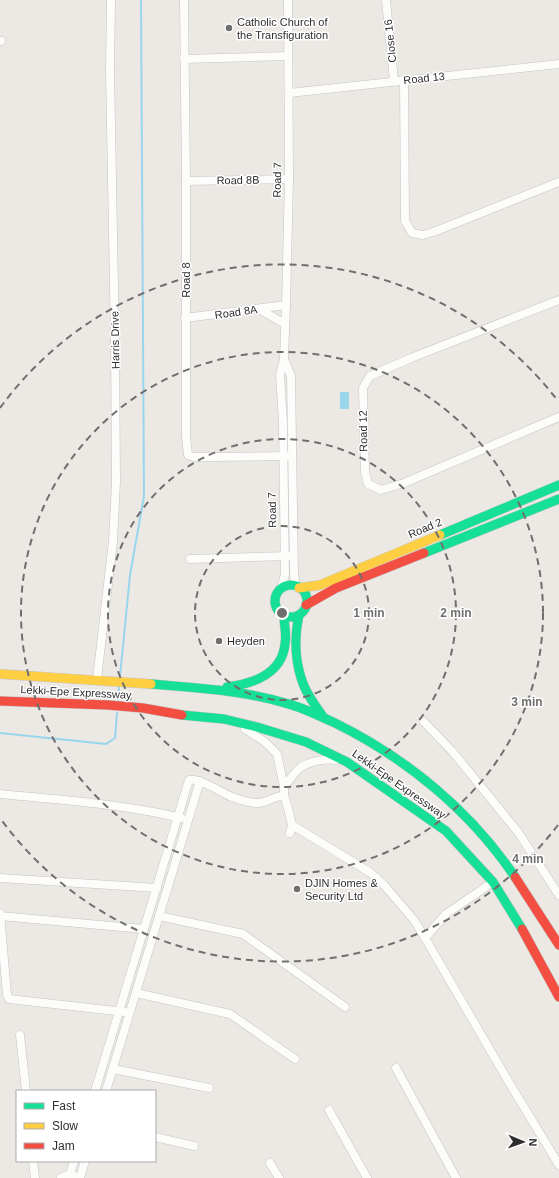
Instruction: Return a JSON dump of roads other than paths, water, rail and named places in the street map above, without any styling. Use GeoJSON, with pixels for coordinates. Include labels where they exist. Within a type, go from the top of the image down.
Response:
{"type":"FeatureCollection","features":[{"type":"Feature","properties":{"kind":"main road","name":"Road 2"},"geometry":{"type":"LineString","coordinates":[[297,587],[320,585],[559,485]]}},
{"type":"Feature","properties":{"kind":"main road","name":"Road 2"},"geometry":{"type":"LineString","coordinates":[[306,605],[336,588],[559,499]]}},
{"type":"Feature","properties":{"kind":"main road"},"geometry":{"type":"LineString","coordinates":[[299,615],[289,617],[280,613],[275,604],[277,593],[281,589],[289,586],[297,587],[305,595],[306,605],[299,615],[296,625],[297,657],[305,686],[324,718]]}},
{"type":"Feature","properties":{"kind":"main road"},"geometry":{"type":"LineString","coordinates":[[208,689],[241,686],[265,677],[274,669],[285,647],[284,616]]}},
{"type":"Feature","properties":{"kind":"main road","name":"Lekki-Epe Expressway"},"geometry":{"type":"LineString","coordinates":[[0,674],[134,682],[208,689],[262,697],[287,703],[313,712],[349,729],[392,756],[458,809],[494,848],[514,873],[552,928],[559,945]]}},
{"type":"Feature","properties":{"kind":"main road","name":"Lekki-Epe Expressway"},"geometry":{"type":"LineString","coordinates":[[0,700],[144,708],[183,716],[224,719],[257,727],[306,742],[347,762],[446,831],[493,882],[517,920],[557,991],[559,998]]}},
{"type":"Feature","properties":{"kind":"street","name":"Harris Drive"},"geometry":{"type":"LineString","coordinates":[[97,679],[113,541],[116,482],[116,342],[110,70],[110,0]]}},
{"type":"Feature","properties":{"kind":"street","name":"Road 8"},"geometry":{"type":"LineString","coordinates":[[184,0],[186,436],[188,455],[194,457],[292,456]]}},
{"type":"Feature","properties":{"kind":"street","name":"Road 7"},"geometry":{"type":"LineString","coordinates":[[281,589],[285,574],[283,422],[280,375],[284,360],[289,179],[288,0]]}},
{"type":"Feature","properties":{"kind":"street","name":"Close 16"},"geometry":{"type":"LineString","coordinates":[[386,0],[394,81]]}},
{"type":"Feature","properties":{"kind":"street"},"geometry":{"type":"LineString","coordinates":[[184,59],[288,56]]}},
{"type":"Feature","properties":{"kind":"street","name":"Road 13"},"geometry":{"type":"LineString","coordinates":[[289,93],[559,64]]}},
{"type":"Feature","properties":{"kind":"street"},"geometry":{"type":"LineString","coordinates":[[404,80],[405,222],[412,233],[423,235],[436,231],[559,182]]}},
{"type":"Feature","properties":{"kind":"street","name":"Road 8B"},"geometry":{"type":"LineString","coordinates":[[186,180],[289,179]]}},
{"type":"Feature","properties":{"kind":"street","name":"Road 12"},"geometry":{"type":"LineString","coordinates":[[559,300],[405,360],[370,376],[363,388],[365,472],[368,484],[381,490],[404,483],[559,417]]}},
{"type":"Feature","properties":{"kind":"street","name":"Road 8A"},"geometry":{"type":"LineString","coordinates":[[186,318],[286,305]]}},
{"type":"Feature","properties":{"kind":"street"},"geometry":{"type":"LineString","coordinates":[[259,309],[285,324]]}},
{"type":"Feature","properties":{"kind":"street","name":"Road 7"},"geometry":{"type":"LineString","coordinates":[[284,360],[291,376],[294,556],[297,587]]}},
{"type":"Feature","properties":{"kind":"street"},"geometry":{"type":"LineString","coordinates":[[283,422],[292,422]]}},
{"type":"Feature","properties":{"kind":"street"},"geometry":{"type":"LineString","coordinates":[[190,559],[294,556]]}},
{"type":"Feature","properties":{"kind":"street"},"geometry":{"type":"LineString","coordinates":[[224,719],[249,731],[265,742],[277,754],[291,829],[371,873],[384,885],[409,914],[425,938],[502,1072],[559,1165]]}},
{"type":"Feature","properties":{"kind":"street"},"geometry":{"type":"LineString","coordinates":[[424,722],[452,751],[518,832],[559,895]]}},
{"type":"Feature","properties":{"kind":"street"},"geometry":{"type":"LineString","coordinates":[[95,1090],[189,780],[200,780],[207,786],[232,797],[263,804],[284,791],[300,767],[313,762],[330,759],[347,762]]}},
{"type":"Feature","properties":{"kind":"street"},"geometry":{"type":"LineString","coordinates":[[106,1090],[200,780]]}},
{"type":"Feature","properties":{"kind":"street"},"geometry":{"type":"LineString","coordinates":[[0,794],[144,810],[189,819]]}},
{"type":"Feature","properties":{"kind":"street"},"geometry":{"type":"LineString","coordinates":[[0,878],[156,888]]}},
{"type":"Feature","properties":{"kind":"street"},"geometry":{"type":"LineString","coordinates":[[425,938],[446,914],[493,882]]}},
{"type":"Feature","properties":{"kind":"street"},"geometry":{"type":"LineString","coordinates":[[0,913],[7,995],[9,999],[130,1012]]}},
{"type":"Feature","properties":{"kind":"street"},"geometry":{"type":"LineString","coordinates":[[0,916],[144,929]]}},
{"type":"Feature","properties":{"kind":"street"},"geometry":{"type":"LineString","coordinates":[[159,916],[243,934],[345,1007]]}},
{"type":"Feature","properties":{"kind":"street"},"geometry":{"type":"LineString","coordinates":[[136,993],[230,1014],[295,1059]]}},
{"type":"Feature","properties":{"kind":"street"},"geometry":{"type":"LineString","coordinates":[[20,1034],[26,1090]]}},
{"type":"Feature","properties":{"kind":"street"},"geometry":{"type":"LineString","coordinates":[[396,1068],[456,1178]]}},
{"type":"Feature","properties":{"kind":"street"},"geometry":{"type":"LineString","coordinates":[[113,1069],[209,1088]]}},
{"type":"Feature","properties":{"kind":"street"},"geometry":{"type":"LineString","coordinates":[[329,1110],[368,1178]]}},
{"type":"Feature","properties":{"kind":"street"},"geometry":{"type":"LineString","coordinates":[[156,1137],[194,1146]]}},
{"type":"Feature","properties":{"kind":"street"},"geometry":{"type":"LineString","coordinates":[[33,1162],[35,1178]]}},
{"type":"Feature","properties":{"kind":"street"},"geometry":{"type":"LineString","coordinates":[[70,1174],[74,1162]]}},
{"type":"Feature","properties":{"kind":"street"},"geometry":{"type":"LineString","coordinates":[[61,1178],[70,1174],[80,1178],[85,1162]]}},
{"type":"Feature","properties":{"kind":"street"},"geometry":{"type":"LineString","coordinates":[[270,1163],[279,1178]]}},
{"type":"Feature","properties":{"kind":"water"},"geometry":{"type":"Polygon","coordinates":[[[340,392],[349,392],[349,409],[340,409],[340,392]]]}},
{"type":"Feature","properties":{"kind":"waterway"},"geometry":{"type":"LineString","coordinates":[[120,676],[130,575],[144,496],[141,0]]}},
{"type":"Feature","properties":{"kind":"waterway"},"geometry":{"type":"LineString","coordinates":[[118,700],[119,687]]}},
{"type":"Feature","properties":{"kind":"waterway"},"geometry":{"type":"LineString","coordinates":[[0,733],[106,744],[115,738],[117,713]]}},
{"type":"Feature","properties":{"kind":"place","name":"Catholic Church of the Transfiguration"},"geometry":{"type":"Point","coordinates":[229,28]}},
{"type":"Feature","properties":{"kind":"place","name":"Heyden"},"geometry":{"type":"Point","coordinates":[219,641]}},
{"type":"Feature","properties":{"kind":"place","name":"DJIN Homes & Security Ltd"},"geometry":{"type":"Point","coordinates":[297,889]}}]}
